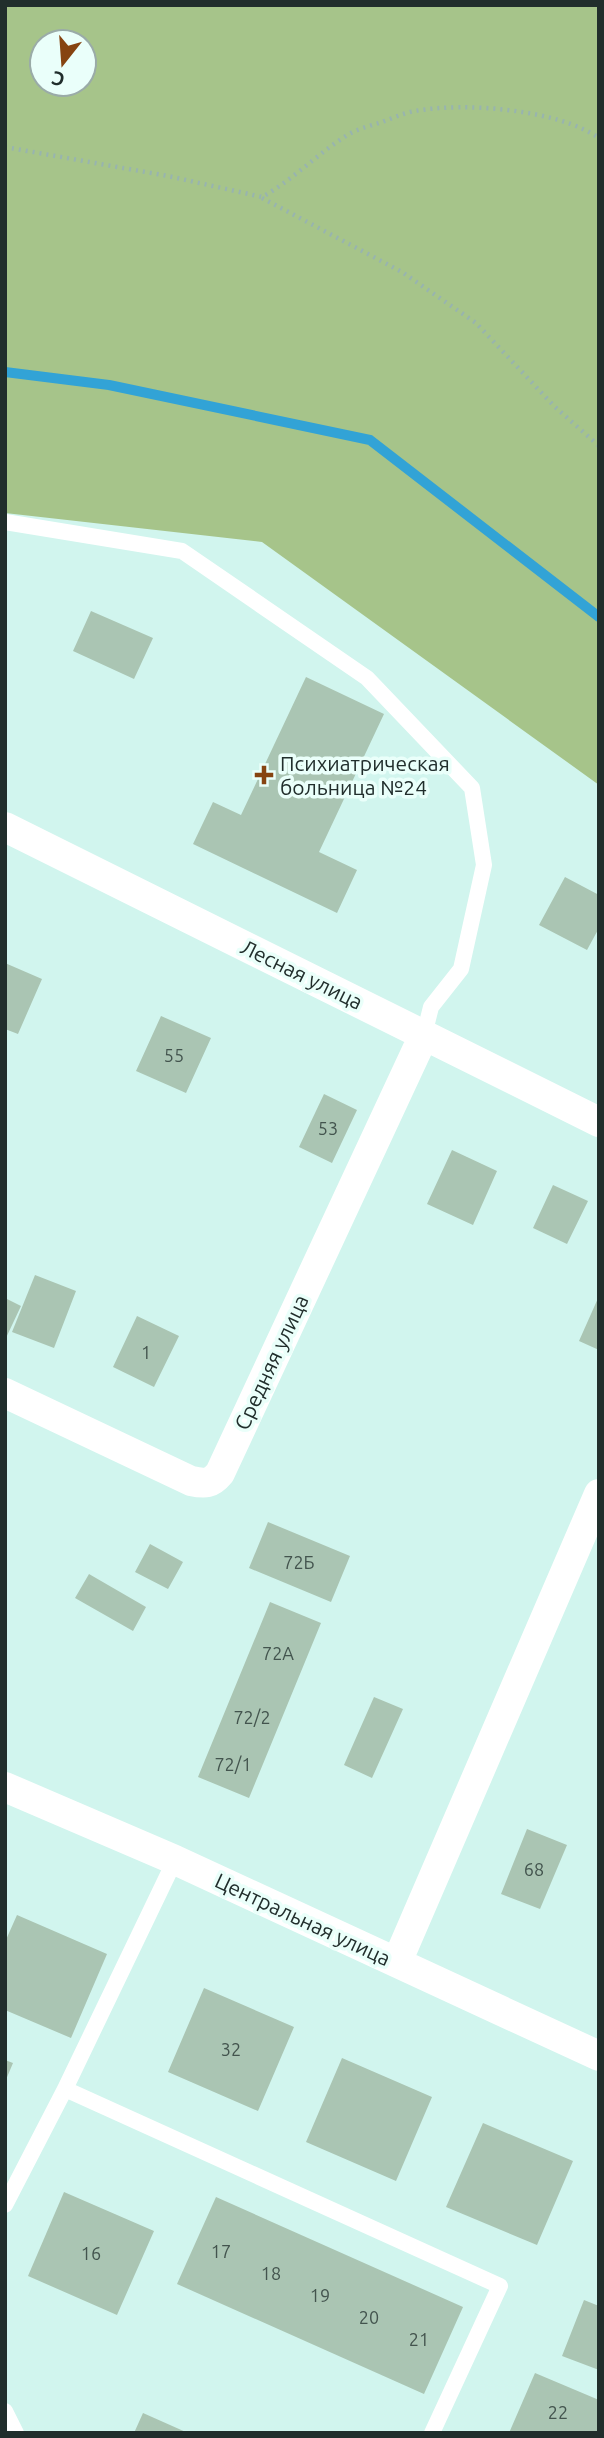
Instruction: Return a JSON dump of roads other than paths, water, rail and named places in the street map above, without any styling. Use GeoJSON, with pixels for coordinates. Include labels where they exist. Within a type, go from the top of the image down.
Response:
{"type":"FeatureCollection","features":[{"type":"Feature","properties":{"kind":"street","name":"Лесная улица"},"geometry":{"type":"LineString","coordinates":[[5,827],[599,1122]]}},
{"type":"Feature","properties":{"kind":"street","name":"Средняя улица"},"geometry":{"type":"LineString","coordinates":[[5,1393],[191,1481],[203,1484],[213,1482],[220,1473],[424,1035]]}},
{"type":"Feature","properties":{"kind":"street"},"geometry":{"type":"LineString","coordinates":[[397,1962],[599,1494]]}},
{"type":"Feature","properties":{"kind":"street","name":"Центральная улица"},"geometry":{"type":"LineString","coordinates":[[5,1787],[175,1860],[599,2056]]}},
{"type":"Feature","properties":{"kind":"lane"},"geometry":{"type":"LineString","coordinates":[[5,522],[182,551],[367,678],[472,788],[484,865],[461,970],[431,1007],[424,1035]]}},
{"type":"Feature","properties":{"kind":"lane"},"geometry":{"type":"LineString","coordinates":[[5,2205],[65,2089],[175,1860]]}},
{"type":"Feature","properties":{"kind":"lane"},"geometry":{"type":"LineString","coordinates":[[65,2089],[500,2287],[432,2433]]}},
{"type":"Feature","properties":{"kind":"lane"},"geometry":{"type":"LineString","coordinates":[[5,2411],[16,2433]]}},
{"type":"Feature","properties":{"kind":"waterway"},"geometry":{"type":"LineString","coordinates":[[5,372],[109,385],[370,440],[599,617]]}},
{"type":"Feature","properties":{"kind":"place","name":"Психиатрическая больница №24"},"geometry":{"type":"Point","coordinates":[264,775]}}]}
